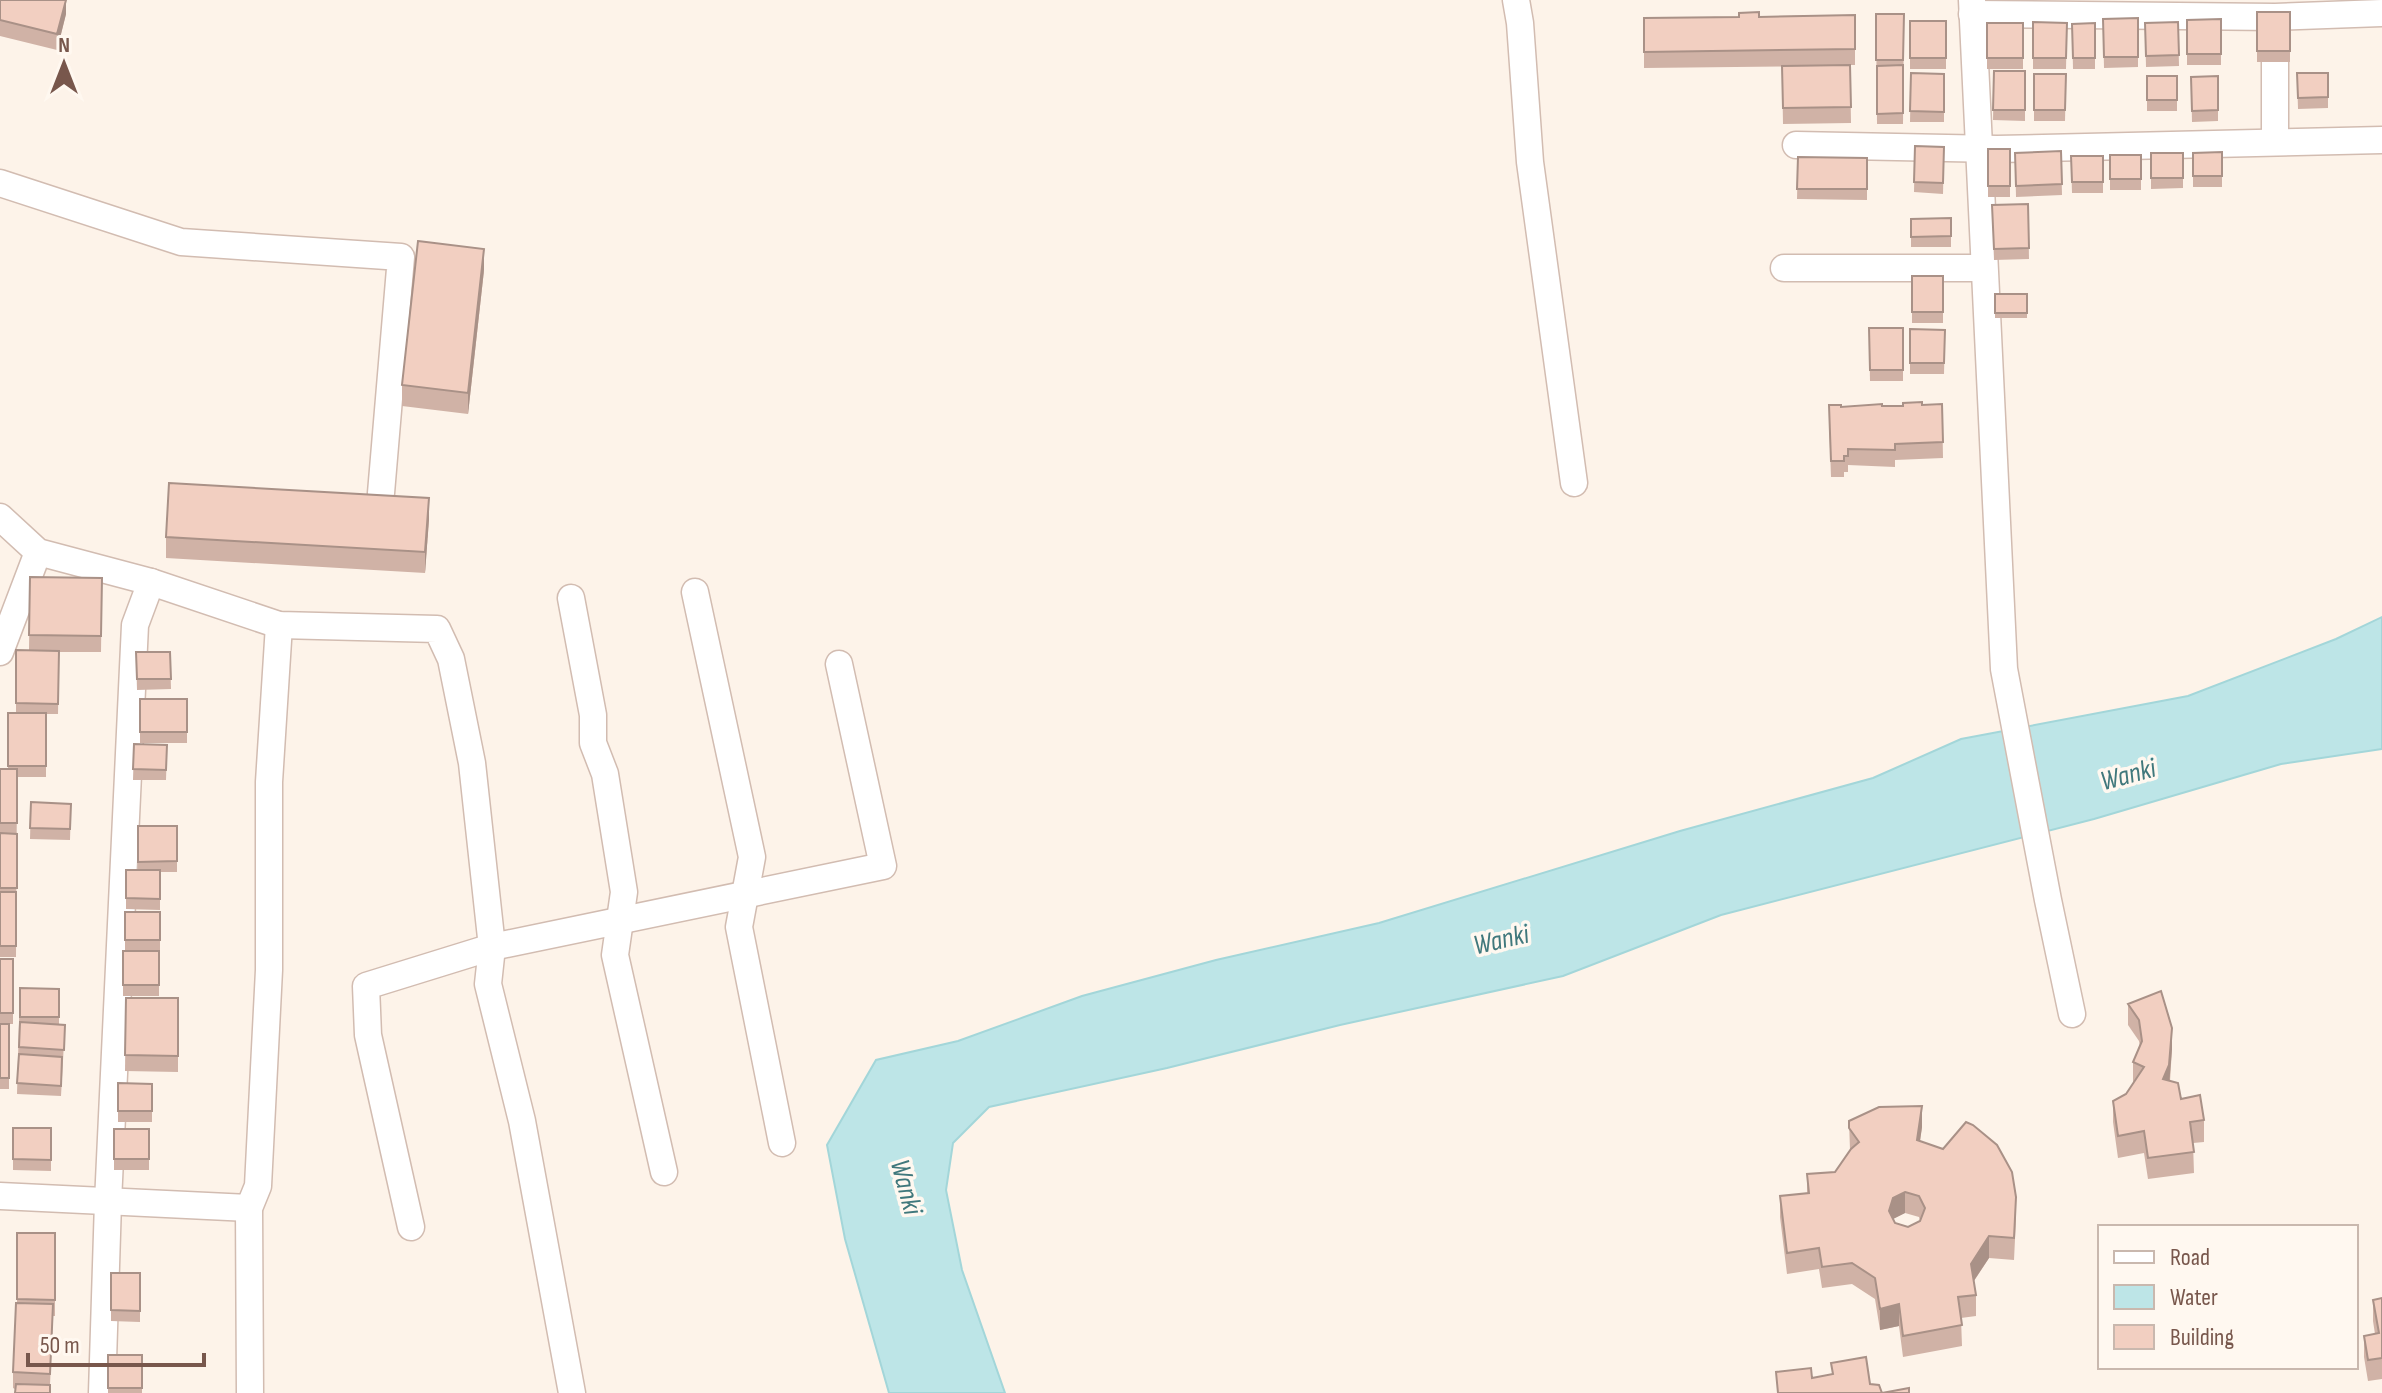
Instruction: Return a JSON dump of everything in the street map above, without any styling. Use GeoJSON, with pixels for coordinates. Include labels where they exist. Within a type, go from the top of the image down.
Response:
{"type":"FeatureCollection","features":[{"type":"Feature","properties":{"kind":"street"},"geometry":{"type":"LineString","coordinates":[[1516,0],[1530,162],[1574,483]]}},
{"type":"Feature","properties":{"kind":"street"},"geometry":{"type":"LineString","coordinates":[[2072,1014],[2004,669],[1972,7],[2275,9],[2382,13]]}},
{"type":"Feature","properties":{"kind":"street"},"geometry":{"type":"LineString","coordinates":[[2275,9],[2275,141]]}},
{"type":"Feature","properties":{"kind":"street"},"geometry":{"type":"LineString","coordinates":[[1796,145],[1997,149],[2382,140]]}},
{"type":"Feature","properties":{"kind":"street"},"geometry":{"type":"LineString","coordinates":[[0,183],[181,242],[401,257],[381,493]]}},
{"type":"Feature","properties":{"kind":"street"},"geometry":{"type":"LineString","coordinates":[[1784,268],[1984,268]]}},
{"type":"Feature","properties":{"kind":"street"},"geometry":{"type":"LineString","coordinates":[[0,517],[38,552],[151,582],[279,625],[437,629],[451,659],[472,763],[492,947],[488,984],[522,1121],[572,1393]]}},
{"type":"Feature","properties":{"kind":"street"},"geometry":{"type":"LineString","coordinates":[[0,652],[38,552]]}},
{"type":"Feature","properties":{"kind":"street"},"geometry":{"type":"LineString","coordinates":[[102,1393],[135,625],[151,582]]}},
{"type":"Feature","properties":{"kind":"street"},"geometry":{"type":"LineString","coordinates":[[695,592],[752,857],[739,927],[782,1143]]}},
{"type":"Feature","properties":{"kind":"street"},"geometry":{"type":"LineString","coordinates":[[571,598],[593,715],[593,743],[605,774],[624,892],[615,955],[664,1172]]}},
{"type":"Feature","properties":{"kind":"street"},"geometry":{"type":"LineString","coordinates":[[250,1393],[249,1208],[258,1186],[269,970],[269,782],[279,625]]}},
{"type":"Feature","properties":{"kind":"street"},"geometry":{"type":"LineString","coordinates":[[411,1227],[368,1035],[366,986],[492,947],[883,866],[839,664]]}},
{"type":"Feature","properties":{"kind":"street"},"geometry":{"type":"LineString","coordinates":[[0,1196],[249,1208]]}},
{"type":"Feature","properties":{"kind":"water","name":"Wanki"},"geometry":{"type":"Polygon","coordinates":[[[2382,617],[2382,749],[2281,764],[2094,819],[1721,915],[1563,976],[989,1107],[953,1143],[946,1190],[962,1270],[1005,1393],[889,1393],[845,1239],[827,1145],[876,1060],[958,1041],[1082,996],[1216,960],[1379,923],[1680,831],[1873,778],[1961,739],[2188,696],[2336,639],[2382,617]]]}},
{"type":"Feature","properties":{"kind":"building"},"geometry":{"type":"Polygon","coordinates":[[[0,0],[66,0],[57,34],[0,20],[0,0]]]}},
{"type":"Feature","properties":{"kind":"building"},"geometry":{"type":"Polygon","coordinates":[[[1759,12],[1759,17],[1855,15],[1855,49],[1644,52],[1644,18],[1739,17],[1739,13],[1759,12]]]}},
{"type":"Feature","properties":{"kind":"building"},"geometry":{"type":"Polygon","coordinates":[[[2257,12],[2290,12],[2290,51],[2257,51],[2257,12]]]}},
{"type":"Feature","properties":{"kind":"building"},"geometry":{"type":"Polygon","coordinates":[[[1876,14],[1904,14],[1903,60],[1876,60],[1876,14]]]}},
{"type":"Feature","properties":{"kind":"building"},"geometry":{"type":"Polygon","coordinates":[[[2138,18],[2138,57],[2104,57],[2103,19],[2138,18]]]}},
{"type":"Feature","properties":{"kind":"building"},"geometry":{"type":"Polygon","coordinates":[[[2221,19],[2221,54],[2187,54],[2187,20],[2221,19]]]}},
{"type":"Feature","properties":{"kind":"building"},"geometry":{"type":"Polygon","coordinates":[[[1910,21],[1946,21],[1946,58],[1910,58],[1910,21]]]}},
{"type":"Feature","properties":{"kind":"building"},"geometry":{"type":"Polygon","coordinates":[[[2033,22],[2067,23],[2066,58],[2033,58],[2033,22]]]}},
{"type":"Feature","properties":{"kind":"building"},"geometry":{"type":"Polygon","coordinates":[[[2178,22],[2179,55],[2146,56],[2145,23],[2178,22]]]}},
{"type":"Feature","properties":{"kind":"building"},"geometry":{"type":"Polygon","coordinates":[[[1987,23],[2023,23],[2023,58],[1987,58],[1987,23]]]}},
{"type":"Feature","properties":{"kind":"building"},"geometry":{"type":"Polygon","coordinates":[[[2095,23],[2095,58],[2073,58],[2072,24],[2095,23]]]}},
{"type":"Feature","properties":{"kind":"building"},"geometry":{"type":"Polygon","coordinates":[[[1850,65],[1851,107],[1783,108],[1782,66],[1850,65]]]}},
{"type":"Feature","properties":{"kind":"building"},"geometry":{"type":"Polygon","coordinates":[[[1903,65],[1903,113],[1877,114],[1877,66],[1903,65]]]}},
{"type":"Feature","properties":{"kind":"building"},"geometry":{"type":"Polygon","coordinates":[[[1994,71],[2025,71],[2025,110],[1993,110],[1994,71]]]}},
{"type":"Feature","properties":{"kind":"building"},"geometry":{"type":"Polygon","coordinates":[[[1911,73],[1944,74],[1944,112],[1910,111],[1911,73]]]}},
{"type":"Feature","properties":{"kind":"building"},"geometry":{"type":"Polygon","coordinates":[[[2297,73],[2328,73],[2328,97],[2298,98],[2297,73]]]}},
{"type":"Feature","properties":{"kind":"building"},"geometry":{"type":"Polygon","coordinates":[[[2034,74],[2066,74],[2065,110],[2034,110],[2034,74]]]}},
{"type":"Feature","properties":{"kind":"building"},"geometry":{"type":"Polygon","coordinates":[[[2147,76],[2177,76],[2177,100],[2147,100],[2147,76]]]}},
{"type":"Feature","properties":{"kind":"building"},"geometry":{"type":"Polygon","coordinates":[[[2218,76],[2218,110],[2192,111],[2191,77],[2218,76]]]}},
{"type":"Feature","properties":{"kind":"building"},"geometry":{"type":"Polygon","coordinates":[[[1915,146],[1944,147],[1943,183],[1914,182],[1915,146]]]}},
{"type":"Feature","properties":{"kind":"building"},"geometry":{"type":"Polygon","coordinates":[[[1988,149],[2010,149],[2010,186],[1988,186],[1988,149]]]}},
{"type":"Feature","properties":{"kind":"building"},"geometry":{"type":"Polygon","coordinates":[[[2061,151],[2062,184],[2016,186],[2015,153],[2061,151]]]}},
{"type":"Feature","properties":{"kind":"building"},"geometry":{"type":"Polygon","coordinates":[[[2222,152],[2222,176],[2193,176],[2193,153],[2222,152]]]}},
{"type":"Feature","properties":{"kind":"building"},"geometry":{"type":"Polygon","coordinates":[[[2151,153],[2183,153],[2183,178],[2151,178],[2151,153]]]}},
{"type":"Feature","properties":{"kind":"building"},"geometry":{"type":"Polygon","coordinates":[[[2110,155],[2141,155],[2141,179],[2110,179],[2110,155]]]}},
{"type":"Feature","properties":{"kind":"building"},"geometry":{"type":"Polygon","coordinates":[[[2071,156],[2103,156],[2103,182],[2072,182],[2071,156]]]}},
{"type":"Feature","properties":{"kind":"building"},"geometry":{"type":"Polygon","coordinates":[[[1798,157],[1867,158],[1867,189],[1797,189],[1798,157]]]}},
{"type":"Feature","properties":{"kind":"building"},"geometry":{"type":"Polygon","coordinates":[[[2028,204],[2029,248],[1994,249],[1992,205],[2028,204]]]}},
{"type":"Feature","properties":{"kind":"building"},"geometry":{"type":"Polygon","coordinates":[[[1951,218],[1951,236],[1911,237],[1911,219],[1951,218]]]}},
{"type":"Feature","properties":{"kind":"building"},"geometry":{"type":"Polygon","coordinates":[[[418,241],[484,249],[468,393],[402,385],[418,241]]]}},
{"type":"Feature","properties":{"kind":"building"},"geometry":{"type":"Polygon","coordinates":[[[1912,276],[1943,276],[1943,312],[1912,312],[1912,276]]]}},
{"type":"Feature","properties":{"kind":"building"},"geometry":{"type":"Polygon","coordinates":[[[1995,294],[2027,294],[2027,313],[1995,313],[1995,294]]]}},
{"type":"Feature","properties":{"kind":"building"},"geometry":{"type":"Polygon","coordinates":[[[1869,328],[1903,328],[1903,370],[1870,370],[1869,328]]]}},
{"type":"Feature","properties":{"kind":"building"},"geometry":{"type":"Polygon","coordinates":[[[1910,329],[1945,330],[1944,363],[1910,363],[1910,329]]]}},
{"type":"Feature","properties":{"kind":"building"},"geometry":{"type":"Polygon","coordinates":[[[1922,402],[1922,405],[1942,404],[1943,442],[1895,444],[1895,450],[1848,449],[1844,461],[1831,461],[1829,405],[1903,406],[1903,403],[1922,402]]]}},
{"type":"Feature","properties":{"kind":"building"},"geometry":{"type":"Polygon","coordinates":[[[169,483],[429,498],[425,552],[166,537],[169,483]]]}},
{"type":"Feature","properties":{"kind":"building"},"geometry":{"type":"Polygon","coordinates":[[[30,577],[102,578],[101,636],[29,635],[30,577]]]}},
{"type":"Feature","properties":{"kind":"building"},"geometry":{"type":"Polygon","coordinates":[[[16,650],[59,651],[58,704],[16,703],[16,650]]]}},
{"type":"Feature","properties":{"kind":"building"},"geometry":{"type":"Polygon","coordinates":[[[136,652],[170,652],[171,679],[137,679],[136,652]]]}},
{"type":"Feature","properties":{"kind":"building"},"geometry":{"type":"Polygon","coordinates":[[[140,699],[187,699],[187,732],[140,732],[140,699]]]}},
{"type":"Feature","properties":{"kind":"building"},"geometry":{"type":"Polygon","coordinates":[[[8,713],[46,713],[46,766],[8,766],[8,713]]]}},
{"type":"Feature","properties":{"kind":"building"},"geometry":{"type":"Polygon","coordinates":[[[134,744],[167,745],[166,770],[133,769],[134,744]]]}},
{"type":"Feature","properties":{"kind":"building"},"geometry":{"type":"Polygon","coordinates":[[[0,769],[17,769],[17,823],[0,823],[0,769]]]}},
{"type":"Feature","properties":{"kind":"building"},"geometry":{"type":"Polygon","coordinates":[[[31,802],[71,804],[70,829],[30,828],[31,802]]]}},
{"type":"Feature","properties":{"kind":"building"},"geometry":{"type":"Polygon","coordinates":[[[138,826],[177,826],[177,861],[138,862],[138,826]]]}},
{"type":"Feature","properties":{"kind":"building"},"geometry":{"type":"Polygon","coordinates":[[[0,833],[17,834],[17,888],[0,888],[0,833]]]}},
{"type":"Feature","properties":{"kind":"building"},"geometry":{"type":"Polygon","coordinates":[[[126,870],[160,870],[160,899],[126,898],[126,870]]]}},
{"type":"Feature","properties":{"kind":"building"},"geometry":{"type":"Polygon","coordinates":[[[0,892],[16,892],[16,946],[0,946],[0,892]]]}},
{"type":"Feature","properties":{"kind":"building"},"geometry":{"type":"Polygon","coordinates":[[[125,912],[160,912],[160,940],[125,940],[125,912]]]}},
{"type":"Feature","properties":{"kind":"building"},"geometry":{"type":"Polygon","coordinates":[[[123,951],[159,951],[159,985],[123,985],[123,951]]]}},
{"type":"Feature","properties":{"kind":"building"},"geometry":{"type":"Polygon","coordinates":[[[0,959],[13,959],[13,1013],[0,1013],[0,959]]]}},
{"type":"Feature","properties":{"kind":"building"},"geometry":{"type":"Polygon","coordinates":[[[20,988],[59,989],[59,1017],[20,1017],[20,988]]]}},
{"type":"Feature","properties":{"kind":"building"},"geometry":{"type":"Polygon","coordinates":[[[2161,991],[2172,1028],[2169,1065],[2163,1079],[2178,1083],[2181,1099],[2200,1095],[2204,1120],[2190,1122],[2194,1152],[2148,1158],[2144,1131],[2118,1136],[2113,1101],[2126,1094],[2144,1067],[2133,1062],[2142,1041],[2139,1020],[2128,1004],[2161,991]]]}},
{"type":"Feature","properties":{"kind":"building"},"geometry":{"type":"Polygon","coordinates":[[[126,998],[178,998],[178,1056],[125,1055],[126,998]]]}},
{"type":"Feature","properties":{"kind":"building"},"geometry":{"type":"Polygon","coordinates":[[[20,1022],[65,1025],[64,1050],[19,1047],[20,1022]]]}},
{"type":"Feature","properties":{"kind":"building"},"geometry":{"type":"Polygon","coordinates":[[[0,1024],[9,1024],[9,1078],[0,1078],[0,1024]]]}},
{"type":"Feature","properties":{"kind":"building"},"geometry":{"type":"Polygon","coordinates":[[[19,1054],[62,1057],[61,1086],[17,1083],[19,1054]]]}},
{"type":"Feature","properties":{"kind":"building"},"geometry":{"type":"Polygon","coordinates":[[[118,1083],[152,1084],[152,1111],[118,1111],[118,1083]]]}},
{"type":"Feature","properties":{"kind":"building"},"geometry":{"type":"Polygon","coordinates":[[[1922,1106],[1917,1140],[1943,1149],[1966,1122],[1973,1125],[1997,1145],[2012,1172],[2016,1197],[2014,1238],[1989,1236],[1971,1264],[1976,1295],[1958,1297],[1962,1325],[1903,1336],[1899,1304],[1880,1309],[1875,1278],[1852,1263],[1822,1267],[1819,1248],[1787,1253],[1780,1196],[1809,1193],[1807,1174],[1835,1172],[1859,1142],[1849,1128],[1849,1121],[1879,1107],[1922,1106]],[[1905,1192],[1893,1198],[1889,1211],[1895,1223],[1908,1227],[1920,1221],[1925,1208],[1919,1196],[1905,1192]]]}},
{"type":"Feature","properties":{"kind":"building"},"geometry":{"type":"Polygon","coordinates":[[[13,1128],[51,1128],[51,1160],[13,1159],[13,1128]]]}},
{"type":"Feature","properties":{"kind":"building"},"geometry":{"type":"Polygon","coordinates":[[[114,1129],[149,1129],[149,1159],[114,1159],[114,1129]]]}},
{"type":"Feature","properties":{"kind":"building"},"geometry":{"type":"Polygon","coordinates":[[[17,1233],[55,1233],[55,1300],[17,1299],[17,1233]]]}},
{"type":"Feature","properties":{"kind":"building"},"geometry":{"type":"Polygon","coordinates":[[[111,1273],[140,1273],[140,1311],[111,1310],[111,1273]]]}},
{"type":"Feature","properties":{"kind":"building"},"geometry":{"type":"Polygon","coordinates":[[[2382,1298],[2382,1358],[2368,1360],[2364,1336],[2379,1333],[2373,1300],[2382,1298]]]}},
{"type":"Feature","properties":{"kind":"building"},"geometry":{"type":"Polygon","coordinates":[[[16,1303],[53,1304],[50,1374],[13,1372],[16,1303]]]}},
{"type":"Feature","properties":{"kind":"building"},"geometry":{"type":"Polygon","coordinates":[[[108,1355],[142,1355],[142,1388],[108,1388],[108,1355]]]}},
{"type":"Feature","properties":{"kind":"building"},"geometry":{"type":"Polygon","coordinates":[[[1866,1357],[1870,1384],[1879,1385],[1882,1393],[1778,1393],[1776,1372],[1811,1368],[1812,1378],[1833,1374],[1831,1363],[1866,1357]]]}},
{"type":"Feature","properties":{"kind":"building"},"geometry":{"type":"Polygon","coordinates":[[[16,1384],[50,1385],[50,1393],[15,1393],[16,1384]]]}},
{"type":"Feature","properties":{"kind":"building"},"geometry":{"type":"Polygon","coordinates":[[[1909,1388],[1909,1393],[1882,1393],[1909,1388]]]}}]}
